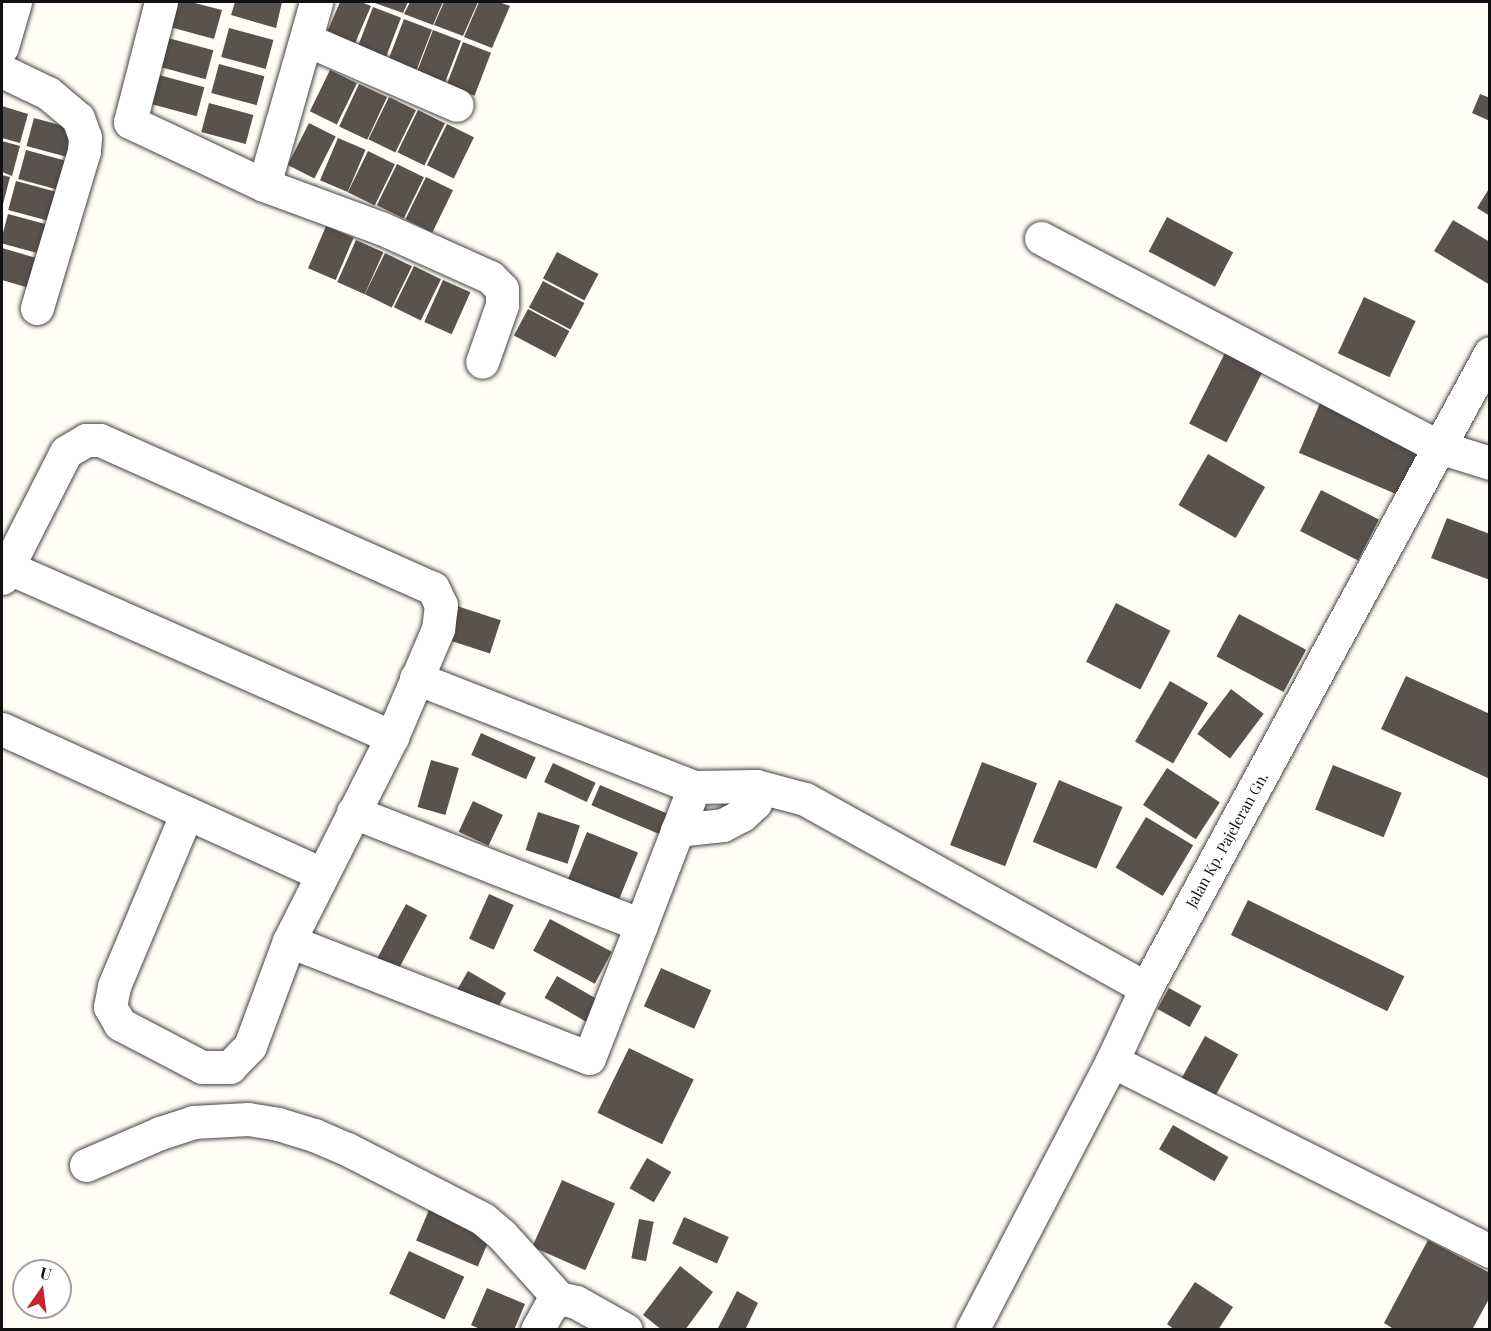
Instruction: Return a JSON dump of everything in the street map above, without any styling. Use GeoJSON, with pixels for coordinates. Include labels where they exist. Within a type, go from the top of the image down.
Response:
{"type":"FeatureCollection","features":[{"type":"Feature","properties":{"kind":"street"},"geometry":{"type":"LineString","coordinates":[[2,47],[15,2]]}},
{"type":"Feature","properties":{"kind":"street"},"geometry":{"type":"LineString","coordinates":[[161,2],[130,122],[264,185],[381,228],[490,277],[501,290],[502,305],[482,362]]}},
{"type":"Feature","properties":{"kind":"street"},"geometry":{"type":"LineString","coordinates":[[264,185],[316,2]]}},
{"type":"Feature","properties":{"kind":"street"},"geometry":{"type":"LineString","coordinates":[[307,40],[457,105]]}},
{"type":"Feature","properties":{"kind":"street"},"geometry":{"type":"LineString","coordinates":[[2,70],[48,93],[78,118],[85,137],[84,151],[37,308]]}},
{"type":"Feature","properties":{"kind":"street"},"geometry":{"type":"LineString","coordinates":[[1041,238],[1439,447],[1490,463]]}},
{"type":"Feature","properties":{"kind":"street","name":"Jalan Kp. Pajeleran Gn."},"geometry":{"type":"LineString","coordinates":[[972,1329],[1112,1061],[1146,988],[1490,353]]}},
{"type":"Feature","properties":{"kind":"street"},"geometry":{"type":"LineString","coordinates":[[186,815],[114,986],[110,1007],[120,1024],[202,1067],[230,1067],[250,1046],[290,941],[321,874],[392,737],[438,629],[441,605],[433,588],[100,440],[86,440],[66,452],[4,573],[392,737]]}},
{"type":"Feature","properties":{"kind":"street"},"geometry":{"type":"LineString","coordinates":[[416,678],[694,787],[756,786],[787,792],[805,799],[1146,988]]}},
{"type":"Feature","properties":{"kind":"street"},"geometry":{"type":"LineString","coordinates":[[2,729],[186,815],[321,874]]}},
{"type":"Feature","properties":{"kind":"street"},"geometry":{"type":"LineString","coordinates":[[676,830],[723,825],[742,815],[755,802],[756,786]]}},
{"type":"Feature","properties":{"kind":"street"},"geometry":{"type":"LineString","coordinates":[[290,941],[589,1058],[694,787]]}},
{"type":"Feature","properties":{"kind":"street"},"geometry":{"type":"LineString","coordinates":[[353,812],[641,925]]}},
{"type":"Feature","properties":{"kind":"street"},"geometry":{"type":"LineString","coordinates":[[1112,1061],[1490,1251]]}},
{"type":"Feature","properties":{"kind":"street"},"geometry":{"type":"LineString","coordinates":[[86,1165],[160,1132],[193,1122],[248,1119],[278,1124],[314,1135],[366,1158],[483,1219],[502,1234],[559,1298],[576,1302],[626,1329]]}},
{"type":"Feature","properties":{"kind":"street"},"geometry":{"type":"LineString","coordinates":[[537,1329],[550,1307],[559,1298]]}},
{"type":"Feature","properties":{"kind":"building"},"geometry":{"type":"Polygon","coordinates":[[[176,2],[191,2],[222,10],[214,39],[170,27],[176,2]]]}},
{"type":"Feature","properties":{"kind":"building"},"geometry":{"type":"Polygon","coordinates":[[[235,2],[282,2],[276,28],[231,15],[235,2]]]}},
{"type":"Feature","properties":{"kind":"building"},"geometry":{"type":"Polygon","coordinates":[[[340,2],[361,2],[371,6],[353,48],[325,37],[340,2]]]}},
{"type":"Feature","properties":{"kind":"building"},"geometry":{"type":"Polygon","coordinates":[[[372,2],[408,2],[403,13],[372,2]]]}},
{"type":"Feature","properties":{"kind":"building"},"geometry":{"type":"Polygon","coordinates":[[[410,2],[443,2],[433,25],[404,14],[410,2]]]}},
{"type":"Feature","properties":{"kind":"building"},"geometry":{"type":"Polygon","coordinates":[[[444,2],[478,2],[463,36],[434,25],[444,2]]]}},
{"type":"Feature","properties":{"kind":"building"},"geometry":{"type":"Polygon","coordinates":[[[479,2],[499,2],[510,6],[492,48],[464,37],[479,2]]]}},
{"type":"Feature","properties":{"kind":"building"},"geometry":{"type":"Polygon","coordinates":[[[373,7],[401,18],[384,62],[356,51],[373,7]]]}},
{"type":"Feature","properties":{"kind":"building"},"geometry":{"type":"Polygon","coordinates":[[[404,19],[432,30],[416,73],[388,62],[404,19]]]}},
{"type":"Feature","properties":{"kind":"building"},"geometry":{"type":"Polygon","coordinates":[[[229,28],[273,40],[266,69],[221,57],[229,28]]]}},
{"type":"Feature","properties":{"kind":"building"},"geometry":{"type":"Polygon","coordinates":[[[433,30],[461,41],[444,85],[416,74],[433,30]]]}},
{"type":"Feature","properties":{"kind":"building"},"geometry":{"type":"Polygon","coordinates":[[[168,38],[213,50],[206,79],[160,67],[168,38]]]}},
{"type":"Feature","properties":{"kind":"building"},"geometry":{"type":"Polygon","coordinates":[[[463,42],[491,53],[475,96],[447,85],[463,42]]]}},
{"type":"Feature","properties":{"kind":"building"},"geometry":{"type":"Polygon","coordinates":[[[219,64],[264,76],[257,105],[211,93],[219,64]]]}},
{"type":"Feature","properties":{"kind":"building"},"geometry":{"type":"Polygon","coordinates":[[[330,70],[357,83],[337,124],[310,111],[330,70]]]}},
{"type":"Feature","properties":{"kind":"building"},"geometry":{"type":"Polygon","coordinates":[[[159,75],[204,87],[197,116],[151,104],[159,75]]]}},
{"type":"Feature","properties":{"kind":"building"},"geometry":{"type":"Polygon","coordinates":[[[359,84],[387,97],[367,140],[339,127],[359,84]]]}},
{"type":"Feature","properties":{"kind":"building"},"geometry":{"type":"Polygon","coordinates":[[[1480,94],[1490,98],[1490,121],[1472,113],[1480,94]]]}},
{"type":"Feature","properties":{"kind":"building"},"geometry":{"type":"Polygon","coordinates":[[[389,97],[416,110],[395,152],[368,139],[389,97]]]}},
{"type":"Feature","properties":{"kind":"building"},"geometry":{"type":"Polygon","coordinates":[[[209,103],[253,115],[246,144],[201,132],[209,103]]]}},
{"type":"Feature","properties":{"kind":"building"},"geometry":{"type":"Polygon","coordinates":[[[2,106],[28,114],[20,143],[2,138],[2,106]]]}},
{"type":"Feature","properties":{"kind":"building"},"geometry":{"type":"Polygon","coordinates":[[[418,110],[445,123],[424,165],[397,152],[418,110]]]}},
{"type":"Feature","properties":{"kind":"building"},"geometry":{"type":"Polygon","coordinates":[[[34,118],[78,130],[71,158],[26,146],[34,118]]]}},
{"type":"Feature","properties":{"kind":"building"},"geometry":{"type":"Polygon","coordinates":[[[309,123],[336,137],[314,178],[288,165],[309,123]]]}},
{"type":"Feature","properties":{"kind":"building"},"geometry":{"type":"Polygon","coordinates":[[[447,124],[474,137],[454,178],[427,165],[447,124]]]}},
{"type":"Feature","properties":{"kind":"building"},"geometry":{"type":"Polygon","coordinates":[[[338,138],[366,150],[348,192],[320,180],[338,138]]]}},
{"type":"Feature","properties":{"kind":"building"},"geometry":{"type":"Polygon","coordinates":[[[2,141],[20,146],[12,176],[2,172],[2,141]]]}},
{"type":"Feature","properties":{"kind":"building"},"geometry":{"type":"Polygon","coordinates":[[[26,150],[70,162],[63,191],[18,179],[26,150]]]}},
{"type":"Feature","properties":{"kind":"building"},"geometry":{"type":"Polygon","coordinates":[[[368,151],[395,164],[375,205],[348,192],[368,151]]]}},
{"type":"Feature","properties":{"kind":"building"},"geometry":{"type":"Polygon","coordinates":[[[397,164],[424,177],[404,218],[377,205],[397,164]]]}},
{"type":"Feature","properties":{"kind":"building"},"geometry":{"type":"Polygon","coordinates":[[[2,175],[10,177],[2,208],[2,175]]]}},
{"type":"Feature","properties":{"kind":"building"},"geometry":{"type":"Polygon","coordinates":[[[426,177],[453,190],[432,232],[405,219],[426,177]]]}},
{"type":"Feature","properties":{"kind":"building"},"geometry":{"type":"Polygon","coordinates":[[[16,181],[61,193],[54,222],[8,210],[16,181]]]}},
{"type":"Feature","properties":{"kind":"building"},"geometry":{"type":"Polygon","coordinates":[[[1490,187],[1490,216],[1477,208],[1490,187]]]}},
{"type":"Feature","properties":{"kind":"building"},"geometry":{"type":"Polygon","coordinates":[[[8,214],[52,226],[45,255],[2,243],[8,214]]]}},
{"type":"Feature","properties":{"kind":"building"},"geometry":{"type":"Polygon","coordinates":[[[1167,217],[1233,252],[1215,287],[1149,251],[1167,217]]]}},
{"type":"Feature","properties":{"kind":"building"},"geometry":{"type":"Polygon","coordinates":[[[1453,220],[1490,242],[1490,285],[1434,251],[1453,220]]]}},
{"type":"Feature","properties":{"kind":"building"},"geometry":{"type":"Polygon","coordinates":[[[326,226],[354,238],[336,280],[308,268],[326,226]]]}},
{"type":"Feature","properties":{"kind":"building"},"geometry":{"type":"Polygon","coordinates":[[[356,240],[383,252],[365,294],[337,282],[356,240]]]}},
{"type":"Feature","properties":{"kind":"building"},"geometry":{"type":"Polygon","coordinates":[[[2,248],[43,260],[36,290],[2,280],[2,248]]]}},
{"type":"Feature","properties":{"kind":"building"},"geometry":{"type":"Polygon","coordinates":[[[557,252],[598,274],[584,301],[543,278],[557,252]]]}},
{"type":"Feature","properties":{"kind":"building"},"geometry":{"type":"Polygon","coordinates":[[[385,253],[412,266],[392,307],[365,294],[385,253]]]}},
{"type":"Feature","properties":{"kind":"building"},"geometry":{"type":"Polygon","coordinates":[[[414,266],[441,279],[421,320],[394,307],[414,266]]]}},
{"type":"Feature","properties":{"kind":"building"},"geometry":{"type":"Polygon","coordinates":[[[443,280],[470,292],[452,334],[424,322],[443,280]]]}},
{"type":"Feature","properties":{"kind":"building"},"geometry":{"type":"Polygon","coordinates":[[[543,281],[584,303],[570,330],[529,307],[543,281]]]}},
{"type":"Feature","properties":{"kind":"building"},"geometry":{"type":"Polygon","coordinates":[[[1364,297],[1416,321],[1389,377],[1338,353],[1364,297]]]}},
{"type":"Feature","properties":{"kind":"building"},"geometry":{"type":"Polygon","coordinates":[[[528,309],[569,331],[555,358],[514,335],[528,309]]]}},
{"type":"Feature","properties":{"kind":"building"},"geometry":{"type":"Polygon","coordinates":[[[1225,353],[1262,372],[1227,442],[1189,423],[1225,353]]]}},
{"type":"Feature","properties":{"kind":"building"},"geometry":{"type":"Polygon","coordinates":[[[1320,403],[1421,446],[1400,496],[1299,453],[1320,403]]]}},
{"type":"Feature","properties":{"kind":"building"},"geometry":{"type":"Polygon","coordinates":[[[1208,454],[1265,487],[1236,538],[1178,505],[1208,454]]]}},
{"type":"Feature","properties":{"kind":"building"},"geometry":{"type":"Polygon","coordinates":[[[1321,490],[1379,520],[1358,560],[1300,531],[1321,490]]]}},
{"type":"Feature","properties":{"kind":"building"},"geometry":{"type":"Polygon","coordinates":[[[1447,518],[1490,534],[1490,580],[1431,558],[1447,518]]]}},
{"type":"Feature","properties":{"kind":"building"},"geometry":{"type":"Polygon","coordinates":[[[1116,603],[1170,631],[1140,689],[1086,662],[1116,603]]]}},
{"type":"Feature","properties":{"kind":"building"},"geometry":{"type":"Polygon","coordinates":[[[457,606],[501,620],[490,654],[446,639],[457,606]]]}},
{"type":"Feature","properties":{"kind":"building"},"geometry":{"type":"Polygon","coordinates":[[[1239,614],[1306,650],[1284,692],[1216,656],[1239,614]]]}},
{"type":"Feature","properties":{"kind":"building"},"geometry":{"type":"Polygon","coordinates":[[[1406,676],[1490,714],[1490,779],[1381,729],[1406,676]]]}},
{"type":"Feature","properties":{"kind":"building"},"geometry":{"type":"Polygon","coordinates":[[[1170,681],[1208,703],[1173,764],[1135,742],[1170,681]]]}},
{"type":"Feature","properties":{"kind":"building"},"geometry":{"type":"Polygon","coordinates":[[[1231,689],[1264,714],[1230,758],[1197,734],[1231,689]]]}},
{"type":"Feature","properties":{"kind":"building"},"geometry":{"type":"Polygon","coordinates":[[[481,733],[536,757],[526,779],[471,755],[481,733]]]}},
{"type":"Feature","properties":{"kind":"building"},"geometry":{"type":"Polygon","coordinates":[[[431,760],[459,768],[445,815],[417,807],[431,760]]]}},
{"type":"Feature","properties":{"kind":"building"},"geometry":{"type":"Polygon","coordinates":[[[982,762],[1037,783],[1005,866],[950,845],[982,762]]]}},
{"type":"Feature","properties":{"kind":"building"},"geometry":{"type":"Polygon","coordinates":[[[553,763],[596,783],[587,802],[544,782],[553,763]]]}},
{"type":"Feature","properties":{"kind":"building"},"geometry":{"type":"Polygon","coordinates":[[[1333,765],[1402,793],[1384,837],[1315,810],[1333,765]]]}},
{"type":"Feature","properties":{"kind":"building"},"geometry":{"type":"Polygon","coordinates":[[[1167,768],[1220,802],[1196,839],[1143,805],[1167,768]]]}},
{"type":"Feature","properties":{"kind":"building"},"geometry":{"type":"Polygon","coordinates":[[[1059,780],[1123,807],[1096,869],[1033,842],[1059,780]]]}},
{"type":"Feature","properties":{"kind":"building"},"geometry":{"type":"Polygon","coordinates":[[[600,785],[672,815],[663,836],[591,805],[600,785]]]}},
{"type":"Feature","properties":{"kind":"building"},"geometry":{"type":"Polygon","coordinates":[[[473,801],[503,815],[489,846],[459,832],[473,801]]]}},
{"type":"Feature","properties":{"kind":"building"},"geometry":{"type":"Polygon","coordinates":[[[538,812],[580,826],[567,864],[526,850],[538,812]]]}},
{"type":"Feature","properties":{"kind":"building"},"geometry":{"type":"Polygon","coordinates":[[[1146,817],[1193,845],[1163,896],[1116,868],[1146,817]]]}},
{"type":"Feature","properties":{"kind":"building"},"geometry":{"type":"Polygon","coordinates":[[[587,832],[638,853],[617,905],[566,884],[587,832]]]}},
{"type":"Feature","properties":{"kind":"building"},"geometry":{"type":"Polygon","coordinates":[[[489,894],[514,905],[494,950],[469,939],[489,894]]]}},
{"type":"Feature","properties":{"kind":"building"},"geometry":{"type":"Polygon","coordinates":[[[1248,900],[1404,976],[1387,1011],[1231,935],[1248,900]]]}},
{"type":"Feature","properties":{"kind":"building"},"geometry":{"type":"Polygon","coordinates":[[[406,904],[427,915],[397,973],[375,961],[406,904]]]}},
{"type":"Feature","properties":{"kind":"building"},"geometry":{"type":"Polygon","coordinates":[[[550,919],[612,952],[595,984],[533,951],[550,919]]]}},
{"type":"Feature","properties":{"kind":"building"},"geometry":{"type":"Polygon","coordinates":[[[661,968],[711,990],[694,1029],[644,1006],[661,968]]]}},
{"type":"Feature","properties":{"kind":"building"},"geometry":{"type":"Polygon","coordinates":[[[468,971],[506,993],[494,1014],[456,992],[468,971]]]}},
{"type":"Feature","properties":{"kind":"building"},"geometry":{"type":"Polygon","coordinates":[[[557,976],[603,1002],[590,1024],[544,998],[557,976]]]}},
{"type":"Feature","properties":{"kind":"building"},"geometry":{"type":"Polygon","coordinates":[[[1169,988],[1201,1006],[1190,1027],[1157,1009],[1169,988]]]}},
{"type":"Feature","properties":{"kind":"building"},"geometry":{"type":"Polygon","coordinates":[[[1205,1036],[1238,1054],[1212,1102],[1179,1083],[1205,1036]]]}},
{"type":"Feature","properties":{"kind":"building"},"geometry":{"type":"Polygon","coordinates":[[[629,1048],[694,1080],[662,1144],[597,1113],[629,1048]]]}},
{"type":"Feature","properties":{"kind":"building"},"geometry":{"type":"Polygon","coordinates":[[[1173,1125],[1228,1157],[1214,1181],[1159,1149],[1173,1125]]]}},
{"type":"Feature","properties":{"kind":"building"},"geometry":{"type":"Polygon","coordinates":[[[647,1158],[671,1172],[654,1202],[630,1188],[647,1158]]]}},
{"type":"Feature","properties":{"kind":"building"},"geometry":{"type":"Polygon","coordinates":[[[562,1180],[615,1204],[585,1270],[532,1247],[562,1180]]]}},
{"type":"Feature","properties":{"kind":"building"},"geometry":{"type":"Polygon","coordinates":[[[429,1210],[491,1236],[478,1267],[416,1240],[429,1210]]]}},
{"type":"Feature","properties":{"kind":"building"},"geometry":{"type":"Polygon","coordinates":[[[684,1217],[729,1237],[717,1263],[672,1243],[684,1217]]]}},
{"type":"Feature","properties":{"kind":"building"},"geometry":{"type":"Polygon","coordinates":[[[639,1219],[654,1222],[646,1261],[631,1258],[639,1219]]]}},
{"type":"Feature","properties":{"kind":"building"},"geometry":{"type":"Polygon","coordinates":[[[1428,1240],[1490,1273],[1490,1297],[1472,1330],[1395,1330],[1384,1323],[1428,1240]]]}},
{"type":"Feature","properties":{"kind":"building"},"geometry":{"type":"Polygon","coordinates":[[[409,1251],[464,1277],[444,1319],[389,1294],[409,1251]]]}},
{"type":"Feature","properties":{"kind":"building"},"geometry":{"type":"Polygon","coordinates":[[[680,1266],[713,1292],[685,1330],[662,1330],[643,1315],[680,1266]]]}},
{"type":"Feature","properties":{"kind":"building"},"geometry":{"type":"Polygon","coordinates":[[[1195,1282],[1233,1307],[1218,1330],[1175,1330],[1167,1324],[1195,1282]]]}},
{"type":"Feature","properties":{"kind":"building"},"geometry":{"type":"Polygon","coordinates":[[[487,1288],[525,1304],[514,1330],[482,1330],[471,1325],[487,1288]]]}},
{"type":"Feature","properties":{"kind":"building"},"geometry":{"type":"Polygon","coordinates":[[[737,1291],[758,1303],[745,1330],[717,1330],[737,1291]]]}}]}
